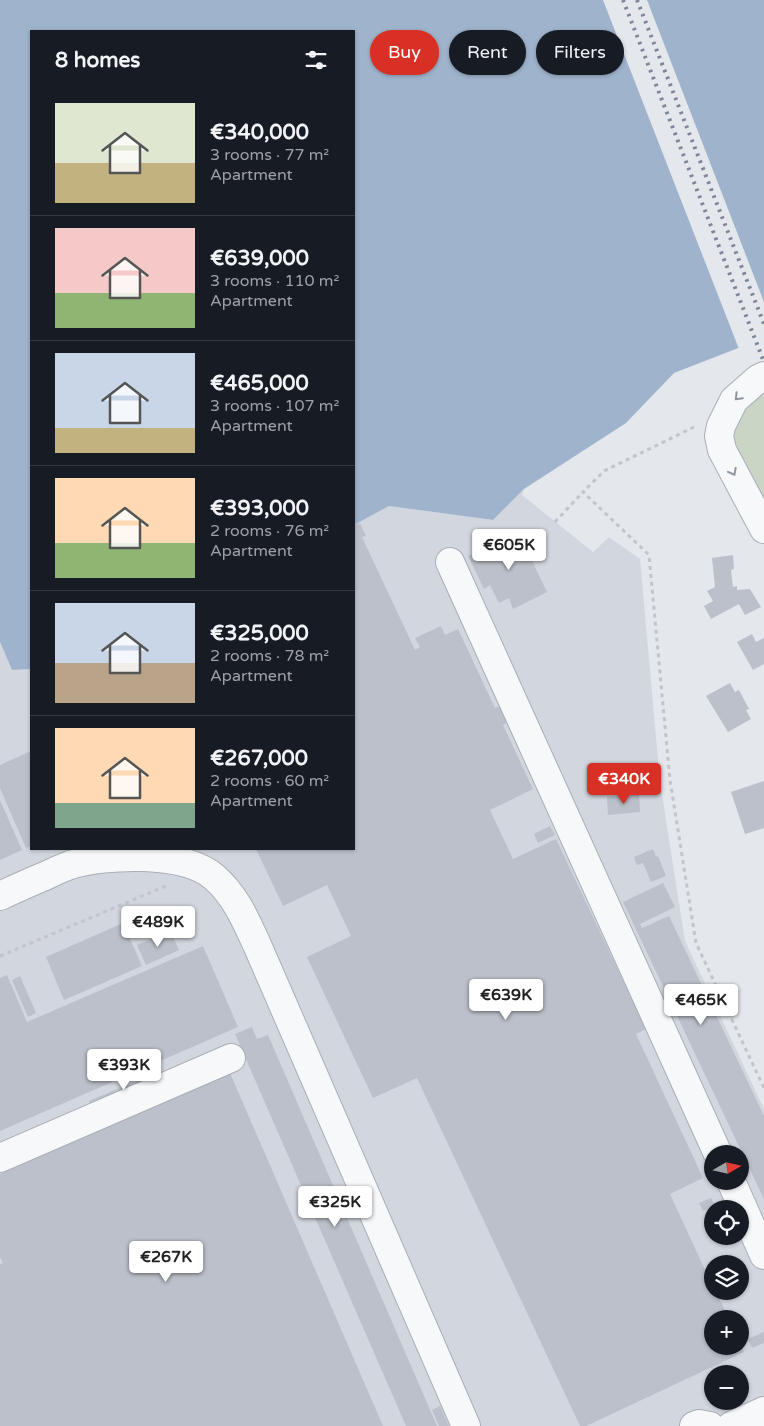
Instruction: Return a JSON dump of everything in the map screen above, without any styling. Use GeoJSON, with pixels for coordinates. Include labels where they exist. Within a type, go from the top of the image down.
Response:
{"type":"FeatureCollection","features":[{"type":"Feature","properties":{"kind":"street"},"geometry":{"type":"LineString","coordinates":[[764,376],[734,400],[709,426],[719,436],[722,450],[764,529]]}},
{"type":"Feature","properties":{"kind":"street"},"geometry":{"type":"LineString","coordinates":[[450,562],[714,1145]]}},
{"type":"Feature","properties":{"kind":"street"},"geometry":{"type":"LineString","coordinates":[[0,896],[69,866],[91,860],[136,857],[178,860],[198,868],[212,876],[233,898],[258,947],[466,1426]]}},
{"type":"Feature","properties":{"kind":"street"},"geometry":{"type":"LineString","coordinates":[[0,1158],[231,1058]]}},
{"type":"Feature","properties":{"kind":"street"},"geometry":{"type":"LineString","coordinates":[[735,1190],[764,1255]]}},
{"type":"Feature","properties":{"kind":"street"},"geometry":{"type":"LineString","coordinates":[[731,1426],[764,1411]]}},
{"type":"Feature","properties":{"kind":"street"},"geometry":{"type":"LineString","coordinates":[[694,1426],[699,1424],[710,1426]]}},
{"type":"Feature","properties":{"kind":"path"},"geometry":{"type":"LineString","coordinates":[[555,522],[604,472],[709,426]]}},
{"type":"Feature","properties":{"kind":"path"},"geometry":{"type":"LineString","coordinates":[[583,492],[649,555],[670,780],[696,943],[764,1088]]}},
{"type":"Feature","properties":{"kind":"path"},"geometry":{"type":"LineString","coordinates":[[0,956],[174,884]]}},
{"type":"Feature","properties":{"kind":"shaded area"},"geometry":{"type":"Polygon","coordinates":[[[524,489],[522,495],[593,552],[609,537],[640,559],[660,782],[685,941],[764,1109],[764,1426],[0,1426],[0,642],[12,670],[30,669],[30,850],[355,850],[355,524],[389,506],[493,520],[524,489]]]}},
{"type":"Feature","properties":{"kind":"green space"},"geometry":{"type":"Polygon","coordinates":[[[762,391],[764,398],[764,504],[735,452],[733,432],[745,402],[762,391]]]}},
{"type":"Feature","properties":{"kind":"water"},"geometry":{"type":"Polygon","coordinates":[[[0,0],[764,0],[764,338],[674,373],[626,423],[524,489],[493,520],[389,506],[355,524],[355,30],[30,30],[30,669],[12,670],[0,642],[0,0]]]}},
{"type":"Feature","properties":{"kind":"pier"},"geometry":{"type":"Polygon","coordinates":[[[603,0],[647,0],[764,302],[764,340],[739,349],[624,54],[624,30],[615,30],[603,0]]]}},
{"type":"Feature","properties":{"kind":"building"},"geometry":{"type":"Polygon","coordinates":[[[360,523],[366,536],[362,537],[415,650],[420,647],[415,638],[441,626],[445,635],[458,629],[495,708],[501,706],[508,722],[503,725],[533,789],[490,810],[513,859],[556,839],[646,1029],[636,1034],[703,1178],[670,1194],[704,1268],[704,1300],[720,1300],[725,1310],[704,1310],[704,1355],[738,1355],[716,1365],[704,1365],[704,1371],[586,1426],[580,1426],[417,1078],[373,1098],[307,957],[351,936],[327,885],[283,906],[256,850],[355,850],[355,525],[360,523]]]}},
{"type":"Feature","properties":{"kind":"building"},"geometry":{"type":"Polygon","coordinates":[[[518,532],[547,592],[513,609],[509,598],[499,603],[490,585],[484,589],[468,556],[518,532]]]}},
{"type":"Feature","properties":{"kind":"building"},"geometry":{"type":"Polygon","coordinates":[[[733,555],[734,569],[731,570],[733,587],[737,586],[737,590],[750,589],[761,607],[745,615],[739,604],[711,619],[704,606],[713,601],[707,591],[715,587],[712,558],[733,555]]]}},
{"type":"Feature","properties":{"kind":"building"},"geometry":{"type":"Polygon","coordinates":[[[752,634],[756,642],[764,638],[764,664],[753,670],[737,642],[752,634]]]}},
{"type":"Feature","properties":{"kind":"building"},"geometry":{"type":"Polygon","coordinates":[[[730,683],[735,692],[739,690],[749,709],[746,710],[751,719],[728,732],[706,696],[730,683]]]}},
{"type":"Feature","properties":{"kind":"building"},"geometry":{"type":"Polygon","coordinates":[[[30,751],[30,846],[26,848],[0,788],[0,765],[30,751]]]}},
{"type":"Feature","properties":{"kind":"building"},"geometry":{"type":"Polygon","coordinates":[[[764,781],[764,828],[745,834],[731,792],[764,781]]]}},
{"type":"Feature","properties":{"kind":"building"},"geometry":{"type":"Polygon","coordinates":[[[639,794],[640,812],[608,815],[607,797],[639,794]]]}},
{"type":"Feature","properties":{"kind":"building"},"geometry":{"type":"Polygon","coordinates":[[[0,800],[22,850],[0,860],[0,800]]]}},
{"type":"Feature","properties":{"kind":"building"},"geometry":{"type":"Polygon","coordinates":[[[550,826],[555,835],[538,843],[534,834],[550,826]]]}},
{"type":"Feature","properties":{"kind":"building"},"geometry":{"type":"Polygon","coordinates":[[[653,849],[666,876],[651,882],[643,863],[637,865],[634,857],[653,849]]]}},
{"type":"Feature","properties":{"kind":"building"},"geometry":{"type":"Polygon","coordinates":[[[663,883],[675,907],[640,924],[642,928],[669,916],[764,1116],[764,1199],[749,1167],[749,1145],[738,1145],[623,902],[663,883]]]}},
{"type":"Feature","properties":{"kind":"building"},"geometry":{"type":"Polygon","coordinates":[[[123,923],[142,966],[64,1000],[46,957],[123,923]]]}},
{"type":"Feature","properties":{"kind":"building"},"geometry":{"type":"Polygon","coordinates":[[[170,931],[179,950],[146,965],[137,945],[170,931]]]}},
{"type":"Feature","properties":{"kind":"building"},"geometry":{"type":"Polygon","coordinates":[[[203,946],[238,1027],[0,1131],[0,978],[7,975],[27,1022],[203,946]]]}},
{"type":"Feature","properties":{"kind":"building"},"geometry":{"type":"Polygon","coordinates":[[[20,976],[36,1013],[28,1017],[12,980],[20,976]]]}},
{"type":"Feature","properties":{"kind":"building"},"geometry":{"type":"Polygon","coordinates":[[[252,1027],[257,1039],[268,1035],[437,1426],[406,1426],[235,1034],[252,1027]]]}},
{"type":"Feature","properties":{"kind":"building"},"geometry":{"type":"Polygon","coordinates":[[[155,1073],[158,1081],[93,1109],[89,1101],[155,1073]]]}},
{"type":"Feature","properties":{"kind":"building"},"geometry":{"type":"Polygon","coordinates":[[[230,1073],[383,1426],[0,1426],[0,1264],[3,1263],[0,1257],[0,1174],[230,1073]]]}},
{"type":"Feature","properties":{"kind":"building"},"geometry":{"type":"Polygon","coordinates":[[[704,1201],[704,1211],[703,1211],[699,1203],[704,1201]]]}},
{"type":"Feature","properties":{"kind":"building"},"geometry":{"type":"Polygon","coordinates":[[[764,1332],[764,1343],[752,1348],[749,1339],[764,1332]]]}},
{"type":"Feature","properties":{"kind":"building"},"geometry":{"type":"Polygon","coordinates":[[[440,1406],[449,1426],[439,1426],[432,1410],[440,1406]]]}},
{"type":"Feature","properties":{"kind":"railway"},"geometry":{"type":"LineString","coordinates":[[623,0],[764,362]]}},
{"type":"Feature","properties":{"kind":"railway"},"geometry":{"type":"LineString","coordinates":[[637,0],[764,324]]}}]}
